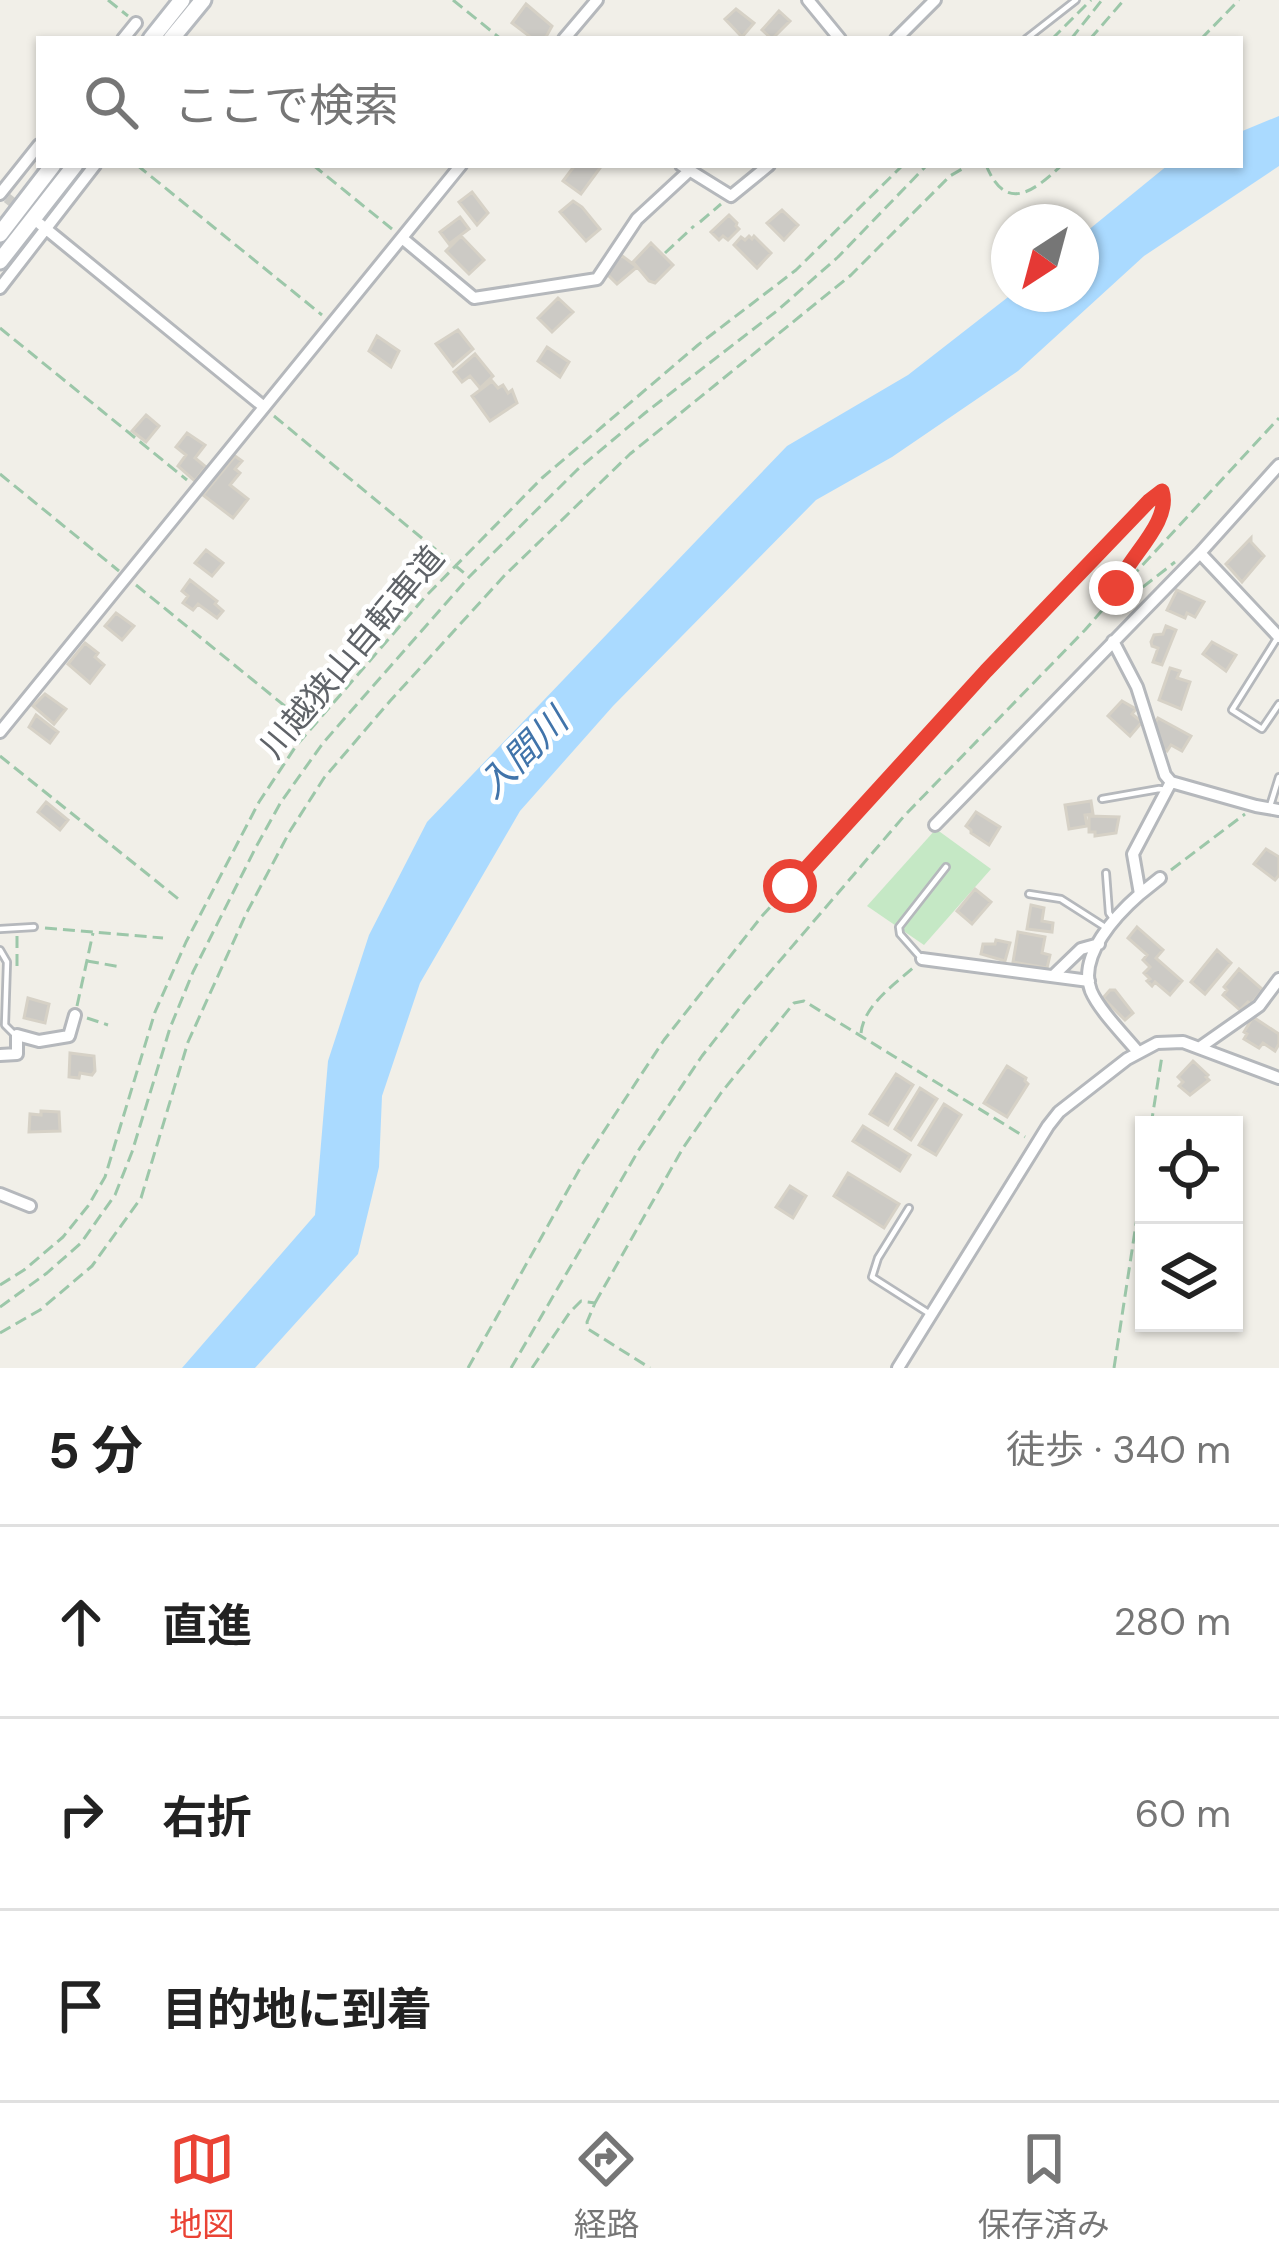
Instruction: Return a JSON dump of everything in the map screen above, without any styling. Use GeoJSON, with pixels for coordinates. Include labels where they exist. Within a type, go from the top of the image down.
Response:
{"type":"FeatureCollection","features":[{"type":"Feature","properties":{"kind":"main road"},"geometry":{"type":"LineString","coordinates":[[153,36],[182,0]]}},
{"type":"Feature","properties":{"kind":"main road"},"geometry":{"type":"LineString","coordinates":[[174,36],[203,0]]}},
{"type":"Feature","properties":{"kind":"main road"},"geometry":{"type":"LineString","coordinates":[[0,234],[51,168]]}},
{"type":"Feature","properties":{"kind":"main road"},"geometry":{"type":"LineString","coordinates":[[0,261],[73,168]]}},
{"type":"Feature","properties":{"kind":"street"},"geometry":{"type":"LineString","coordinates":[[567,36],[597,0]]}},
{"type":"Feature","properties":{"kind":"street"},"geometry":{"type":"LineString","coordinates":[[808,0],[838,36]]}},
{"type":"Feature","properties":{"kind":"street"},"geometry":{"type":"LineString","coordinates":[[899,36],[935,0]]}},
{"type":"Feature","properties":{"kind":"street"},"geometry":{"type":"LineString","coordinates":[[125,36],[136,23]]}},
{"type":"Feature","properties":{"kind":"street"},"geometry":{"type":"LineString","coordinates":[[2,194],[36,149]]}},
{"type":"Feature","properties":{"kind":"street"},"geometry":{"type":"LineString","coordinates":[[0,288],[42,226],[92,168]]}},
{"type":"Feature","properties":{"kind":"street"},"geometry":{"type":"LineString","coordinates":[[0,732],[459,168]]}},
{"type":"Feature","properties":{"kind":"street"},"geometry":{"type":"LineString","coordinates":[[402,238],[474,298],[597,279],[637,219],[685,168],[731,196],[765,168]]}},
{"type":"Feature","properties":{"kind":"street"},"geometry":{"type":"LineString","coordinates":[[42,226],[264,406]]}},
{"type":"Feature","properties":{"kind":"street"},"geometry":{"type":"LineString","coordinates":[[935,824],[1272,483],[1279,465]]}},
{"type":"Feature","properties":{"kind":"street"},"geometry":{"type":"LineString","coordinates":[[1199,553],[1279,637]]}},
{"type":"Feature","properties":{"kind":"street"},"geometry":{"type":"LineString","coordinates":[[1113,640],[1137,687],[1169,786],[1133,854],[1140,894]]}},
{"type":"Feature","properties":{"kind":"street"},"geometry":{"type":"LineString","coordinates":[[1169,786],[1269,808]]}},
{"type":"Feature","properties":{"kind":"street"},"geometry":{"type":"LineString","coordinates":[[1138,1052],[1092,994],[1089,981],[1093,957],[1111,925],[1160,878]]}},
{"type":"Feature","properties":{"kind":"street"},"geometry":{"type":"LineString","coordinates":[[1053,976],[1081,949],[1099,944]]}},
{"type":"Feature","properties":{"kind":"street"},"geometry":{"type":"LineString","coordinates":[[922,959],[1089,981]]}},
{"type":"Feature","properties":{"kind":"street"},"geometry":{"type":"LineString","coordinates":[[1199,1048],[1259,1006],[1279,980]]}},
{"type":"Feature","properties":{"kind":"street"},"geometry":{"type":"LineString","coordinates":[[0,1055],[17,1054],[16,1035],[40,1041],[69,1036],[75,1015]]}},
{"type":"Feature","properties":{"kind":"street"},"geometry":{"type":"LineString","coordinates":[[898,1368],[1059,1112],[1138,1052],[1164,1043],[1183,1042],[1279,1078]]}},
{"type":"Feature","properties":{"kind":"street"},"geometry":{"type":"LineString","coordinates":[[0,1194],[30,1205]]}},
{"type":"Feature","properties":{"kind":"lane"},"geometry":{"type":"LineString","coordinates":[[1030,36],[1076,0]]}},
{"type":"Feature","properties":{"kind":"lane"},"geometry":{"type":"LineString","coordinates":[[1279,637],[1232,710],[1262,729],[1279,704]]}},
{"type":"Feature","properties":{"kind":"lane"},"geometry":{"type":"LineString","coordinates":[[1269,808],[1279,777]]}},
{"type":"Feature","properties":{"kind":"lane"},"geometry":{"type":"LineString","coordinates":[[1102,799],[1169,786]]}},
{"type":"Feature","properties":{"kind":"lane"},"geometry":{"type":"LineString","coordinates":[[922,959],[899,934],[899,926],[946,867]]}},
{"type":"Feature","properties":{"kind":"lane"},"geometry":{"type":"LineString","coordinates":[[1106,873],[1111,925]]}},
{"type":"Feature","properties":{"kind":"lane"},"geometry":{"type":"LineString","coordinates":[[1029,894],[1061,899],[1111,925]]}},
{"type":"Feature","properties":{"kind":"lane"},"geometry":{"type":"LineString","coordinates":[[0,928],[34,927]]}},
{"type":"Feature","properties":{"kind":"lane"},"geometry":{"type":"LineString","coordinates":[[0,950],[7,962],[5,1025],[16,1035]]}},
{"type":"Feature","properties":{"kind":"lane"},"geometry":{"type":"LineString","coordinates":[[909,1208],[878,1258],[872,1277],[930,1314]]}},
{"type":"Feature","properties":{"kind":"path"},"geometry":{"type":"LineString","coordinates":[[453,0],[497,36]]}},
{"type":"Feature","properties":{"kind":"path"},"geometry":{"type":"LineString","coordinates":[[1055,36],[1091,0]]}},
{"type":"Feature","properties":{"kind":"path"},"geometry":{"type":"LineString","coordinates":[[1073,36],[1102,0]]}},
{"type":"Feature","properties":{"kind":"path"},"geometry":{"type":"LineString","coordinates":[[1093,36],[1124,0]]}},
{"type":"Feature","properties":{"kind":"path"},"geometry":{"type":"LineString","coordinates":[[1204,36],[1239,0]]}},
{"type":"Feature","properties":{"kind":"path"},"geometry":{"type":"LineString","coordinates":[[141,168],[332,324]]}},
{"type":"Feature","properties":{"kind":"path"},"geometry":{"type":"LineString","coordinates":[[317,168],[402,238]]}},
{"type":"Feature","properties":{"kind":"path","name":"川越狭山自転車道"},"geometry":{"type":"LineString","coordinates":[[0,1285],[63,1237],[105,1177],[155,1012],[195,924],[260,802],[310,729],[456,565],[569,453],[796,270],[900,168]]}},
{"type":"Feature","properties":{"kind":"path"},"geometry":{"type":"LineString","coordinates":[[0,1307],[81,1243],[115,1195],[193,971],[281,802],[323,743],[470,577],[577,470],[778,310],[838,257],[924,168]]}},
{"type":"Feature","properties":{"kind":"path"},"geometry":{"type":"LineString","coordinates":[[0,1333],[40,1310],[92,1266],[141,1198],[188,1042],[246,914],[324,778],[505,575],[630,454],[851,275],[950,176],[964,168]]}},
{"type":"Feature","properties":{"kind":"path"},"geometry":{"type":"LineString","coordinates":[[987,168],[993,183],[1022,194],[1060,168]]}},
{"type":"Feature","properties":{"kind":"path"},"geometry":{"type":"LineString","coordinates":[[664,254],[731,196]]}},
{"type":"Feature","properties":{"kind":"path"},"geometry":{"type":"LineString","coordinates":[[0,328],[198,488]]}},
{"type":"Feature","properties":{"kind":"path"},"geometry":{"type":"LineString","coordinates":[[264,406],[470,577]]}},
{"type":"Feature","properties":{"kind":"path"},"geometry":{"type":"LineString","coordinates":[[512,1368],[640,1148],[735,1013],[905,815],[1279,418]]}},
{"type":"Feature","properties":{"kind":"path"},"geometry":{"type":"LineString","coordinates":[[0,474],[291,711]]}},
{"type":"Feature","properties":{"kind":"path"},"geometry":{"type":"LineString","coordinates":[[468,1368],[583,1163],[664,1040],[778,899],[986,671],[1162,491],[1164,509],[1120,576],[1114,598]]}},
{"type":"Feature","properties":{"kind":"path"},"geometry":{"type":"LineString","coordinates":[[1114,598],[1133,593],[1170,564],[1199,553]]}},
{"type":"Feature","properties":{"kind":"path"},"geometry":{"type":"LineString","coordinates":[[0,756],[181,901]]}},
{"type":"Feature","properties":{"kind":"path"},"geometry":{"type":"LineString","coordinates":[[1160,878],[1238,818],[1269,808]]}},
{"type":"Feature","properties":{"kind":"path"},"geometry":{"type":"LineString","coordinates":[[34,927],[163,938]]}},
{"type":"Feature","properties":{"kind":"path"},"geometry":{"type":"LineString","coordinates":[[17,928],[17,970]]}},
{"type":"Feature","properties":{"kind":"path"},"geometry":{"type":"LineString","coordinates":[[93,932],[75,1015],[108,1025]]}},
{"type":"Feature","properties":{"kind":"path"},"geometry":{"type":"LineString","coordinates":[[861,1035],[868,1012],[922,959]]}},
{"type":"Feature","properties":{"kind":"path"},"geometry":{"type":"LineString","coordinates":[[87,961],[121,967]]}},
{"type":"Feature","properties":{"kind":"path"},"geometry":{"type":"LineString","coordinates":[[650,1368],[588,1329],[587,1322],[683,1148],[794,1003],[803,1001],[1037,1144]]}},
{"type":"Feature","properties":{"kind":"path"},"geometry":{"type":"LineString","coordinates":[[1152,1116],[1164,1043]]}},
{"type":"Feature","properties":{"kind":"path"},"geometry":{"type":"LineString","coordinates":[[1114,1368],[1136,1224]]}},
{"type":"Feature","properties":{"kind":"path"},"geometry":{"type":"LineString","coordinates":[[532,1368],[581,1300],[595,1304]]}},
{"type":"Feature","properties":{"kind":"green space"},"geometry":{"type":"Polygon","coordinates":[[[936,829],[991,869],[924,945],[867,906],[936,829]]]}},
{"type":"Feature","properties":{"kind":"water"},"geometry":{"type":"Polygon","coordinates":[[[1279,116],[1279,166],[1144,256],[1099,297],[1099,221],[1164,168],[1243,168],[1243,131],[1279,116]]]}},
{"type":"Feature","properties":{"kind":"water","name":"入間川"},"geometry":{"type":"Polygon","coordinates":[[[991,310],[1083,312],[1018,371],[892,457],[816,500],[613,706],[520,811],[420,983],[382,1096],[379,1167],[358,1254],[255,1368],[182,1368],[315,1215],[328,1061],[369,935],[427,822],[787,446],[908,375],[991,310]]]}},
{"type":"Feature","properties":{"kind":"building"},"geometry":{"type":"Polygon","coordinates":[[[526,4],[552,26],[547,36],[529,36],[512,23],[526,4]]]}},
{"type":"Feature","properties":{"kind":"building"},"geometry":{"type":"Polygon","coordinates":[[[736,9],[754,23],[741,36],[725,19],[736,9]]]}},
{"type":"Feature","properties":{"kind":"building"},"geometry":{"type":"Polygon","coordinates":[[[779,11],[790,21],[775,36],[762,30],[779,11]]]}},
{"type":"Feature","properties":{"kind":"building"},"geometry":{"type":"Polygon","coordinates":[[[573,168],[600,168],[581,194],[563,181],[573,168]]]}},
{"type":"Feature","properties":{"kind":"building"},"geometry":{"type":"Polygon","coordinates":[[[472,192],[488,213],[477,225],[459,202],[472,192]]]}},
{"type":"Feature","properties":{"kind":"building"},"geometry":{"type":"Polygon","coordinates":[[[573,201],[600,229],[586,241],[560,212],[573,201]]]}},
{"type":"Feature","properties":{"kind":"building"},"geometry":{"type":"Polygon","coordinates":[[[782,210],[798,225],[784,240],[767,223],[782,210]]]}},
{"type":"Feature","properties":{"kind":"building"},"geometry":{"type":"Polygon","coordinates":[[[729,215],[739,229],[728,240],[723,236],[719,240],[711,232],[729,215]]]}},
{"type":"Feature","properties":{"kind":"building"},"geometry":{"type":"Polygon","coordinates":[[[460,217],[469,229],[449,244],[440,232],[460,217]]]}},
{"type":"Feature","properties":{"kind":"building"},"geometry":{"type":"Polygon","coordinates":[[[461,236],[484,260],[469,274],[446,251],[461,236]]]}},
{"type":"Feature","properties":{"kind":"building"},"geometry":{"type":"Polygon","coordinates":[[[749,236],[771,253],[757,268],[734,245],[749,236]]]}},
{"type":"Feature","properties":{"kind":"building"},"geometry":{"type":"Polygon","coordinates":[[[651,243],[673,265],[655,283],[633,262],[651,243]]]}},
{"type":"Feature","properties":{"kind":"building"},"geometry":{"type":"Polygon","coordinates":[[[621,255],[637,267],[617,284],[607,274],[621,255]]]}},
{"type":"Feature","properties":{"kind":"building"},"geometry":{"type":"Polygon","coordinates":[[[558,298],[573,312],[552,332],[538,318],[558,298]]]}},
{"type":"Feature","properties":{"kind":"building"},"geometry":{"type":"Polygon","coordinates":[[[458,330],[473,349],[453,366],[436,344],[458,330]]]}},
{"type":"Feature","properties":{"kind":"building"},"geometry":{"type":"Polygon","coordinates":[[[377,336],[399,351],[391,367],[369,351],[377,336]]]}},
{"type":"Feature","properties":{"kind":"building"},"geometry":{"type":"Polygon","coordinates":[[[547,347],[569,362],[560,377],[538,361],[547,347]]]}},
{"type":"Feature","properties":{"kind":"building"},"geometry":{"type":"Polygon","coordinates":[[[475,354],[493,376],[480,388],[470,376],[462,382],[454,372],[475,354]]]}},
{"type":"Feature","properties":{"kind":"building"},"geometry":{"type":"Polygon","coordinates":[[[492,381],[508,393],[512,390],[517,403],[490,421],[472,396],[492,381]]]}},
{"type":"Feature","properties":{"kind":"building"},"geometry":{"type":"Polygon","coordinates":[[[146,415],[159,426],[146,442],[132,431],[146,415]]]}},
{"type":"Feature","properties":{"kind":"building"},"geometry":{"type":"Polygon","coordinates":[[[187,433],[205,445],[195,458],[206,467],[195,481],[178,466],[186,455],[176,447],[187,433]]]}},
{"type":"Feature","properties":{"kind":"building"},"geometry":{"type":"Polygon","coordinates":[[[235,456],[242,461],[235,469],[240,473],[230,485],[248,499],[233,518],[203,495],[235,456]]]}},
{"type":"Feature","properties":{"kind":"building"},"geometry":{"type":"Polygon","coordinates":[[[1251,538],[1264,556],[1242,582],[1226,564],[1251,538]]]}},
{"type":"Feature","properties":{"kind":"building"},"geometry":{"type":"Polygon","coordinates":[[[206,550],[223,563],[212,576],[195,563],[206,550]]]}},
{"type":"Feature","properties":{"kind":"building"},"geometry":{"type":"Polygon","coordinates":[[[190,580],[217,601],[223,611],[217,618],[198,604],[193,610],[183,603],[188,596],[182,591],[190,580]]]}},
{"type":"Feature","properties":{"kind":"building"},"geometry":{"type":"Polygon","coordinates":[[[1177,590],[1204,602],[1195,617],[1167,610],[1177,590]]]}},
{"type":"Feature","properties":{"kind":"building"},"geometry":{"type":"Polygon","coordinates":[[[116,613],[134,626],[122,640],[105,626],[116,613]]]}},
{"type":"Feature","properties":{"kind":"building"},"geometry":{"type":"Polygon","coordinates":[[[1166,626],[1176,630],[1162,665],[1153,662],[1158,648],[1151,642],[1166,626]]]}},
{"type":"Feature","properties":{"kind":"building"},"geometry":{"type":"Polygon","coordinates":[[[1212,642],[1236,655],[1226,671],[1203,654],[1212,642]]]}},
{"type":"Feature","properties":{"kind":"building"},"geometry":{"type":"Polygon","coordinates":[[[85,643],[104,665],[90,683],[68,664],[85,643]]]}},
{"type":"Feature","properties":{"kind":"building"},"geometry":{"type":"Polygon","coordinates":[[[1170,668],[1180,671],[1177,678],[1190,682],[1181,709],[1159,700],[1170,668]]]}},
{"type":"Feature","properties":{"kind":"building"},"geometry":{"type":"Polygon","coordinates":[[[45,694],[66,709],[54,724],[33,706],[45,694]]]}},
{"type":"Feature","properties":{"kind":"building"},"geometry":{"type":"Polygon","coordinates":[[[1122,701],[1136,709],[1132,714],[1142,722],[1130,736],[1108,716],[1122,701]]]}},
{"type":"Feature","properties":{"kind":"building"},"geometry":{"type":"Polygon","coordinates":[[[36,715],[58,732],[50,743],[29,727],[36,715]]]}},
{"type":"Feature","properties":{"kind":"building"},"geometry":{"type":"Polygon","coordinates":[[[1158,718],[1191,736],[1182,751],[1171,745],[1167,751],[1160,747],[1153,726],[1158,718]]]}},
{"type":"Feature","properties":{"kind":"building"},"geometry":{"type":"Polygon","coordinates":[[[1091,801],[1093,814],[1085,815],[1087,826],[1069,829],[1065,805],[1091,801]]]}},
{"type":"Feature","properties":{"kind":"building"},"geometry":{"type":"Polygon","coordinates":[[[46,802],[68,820],[60,830],[38,812],[46,802]]]}},
{"type":"Feature","properties":{"kind":"building"},"geometry":{"type":"Polygon","coordinates":[[[976,812],[1000,827],[989,845],[966,826],[976,812]]]}},
{"type":"Feature","properties":{"kind":"building"},"geometry":{"type":"Polygon","coordinates":[[[1089,816],[1119,817],[1116,833],[1095,836],[1089,832],[1089,816]]]}},
{"type":"Feature","properties":{"kind":"building"},"geometry":{"type":"Polygon","coordinates":[[[1266,849],[1279,857],[1275,880],[1254,864],[1266,849]]]}},
{"type":"Feature","properties":{"kind":"building"},"geometry":{"type":"Polygon","coordinates":[[[975,889],[991,902],[972,924],[957,911],[975,889]]]}},
{"type":"Feature","properties":{"kind":"building"},"geometry":{"type":"Polygon","coordinates":[[[1031,905],[1044,908],[1042,921],[1053,923],[1052,932],[1027,929],[1031,905]]]}},
{"type":"Feature","properties":{"kind":"building"},"geometry":{"type":"Polygon","coordinates":[[[1137,927],[1163,950],[1156,958],[1182,981],[1170,995],[1147,981],[1144,973],[1150,967],[1143,960],[1147,955],[1128,938],[1137,927]]]}},
{"type":"Feature","properties":{"kind":"building"},"geometry":{"type":"Polygon","coordinates":[[[1018,932],[1045,937],[1042,953],[1050,955],[1047,968],[1013,962],[1018,932]]]}},
{"type":"Feature","properties":{"kind":"building"},"geometry":{"type":"Polygon","coordinates":[[[1010,943],[1005,961],[981,954],[983,944],[1010,943]]]}},
{"type":"Feature","properties":{"kind":"building"},"geometry":{"type":"Polygon","coordinates":[[[1217,950],[1231,963],[1205,994],[1191,982],[1217,950]]]}},
{"type":"Feature","properties":{"kind":"building"},"geometry":{"type":"Polygon","coordinates":[[[1239,969],[1263,990],[1240,1010],[1223,995],[1239,969]]]}},
{"type":"Feature","properties":{"kind":"building"},"geometry":{"type":"Polygon","coordinates":[[[1110,990],[1133,1013],[1125,1020],[1103,998],[1110,990]]]}},
{"type":"Feature","properties":{"kind":"building"},"geometry":{"type":"Polygon","coordinates":[[[28,998],[49,1004],[45,1023],[24,1018],[28,998]]]}},
{"type":"Feature","properties":{"kind":"building"},"geometry":{"type":"Polygon","coordinates":[[[1253,1017],[1279,1034],[1275,1051],[1244,1039],[1253,1017]]]}},
{"type":"Feature","properties":{"kind":"building"},"geometry":{"type":"Polygon","coordinates":[[[70,1053],[94,1056],[92,1075],[69,1077],[70,1053]]]}},
{"type":"Feature","properties":{"kind":"building"},"geometry":{"type":"Polygon","coordinates":[[[1193,1061],[1209,1080],[1190,1095],[1179,1086],[1183,1082],[1178,1077],[1193,1061]]]}},
{"type":"Feature","properties":{"kind":"building"},"geometry":{"type":"Polygon","coordinates":[[[1007,1066],[1028,1084],[1007,1117],[984,1103],[1007,1066]]]}},
{"type":"Feature","properties":{"kind":"building"},"geometry":{"type":"Polygon","coordinates":[[[896,1074],[913,1085],[888,1125],[870,1114],[896,1074]]]}},
{"type":"Feature","properties":{"kind":"building"},"geometry":{"type":"Polygon","coordinates":[[[920,1088],[937,1099],[911,1140],[895,1129],[920,1088]]]}},
{"type":"Feature","properties":{"kind":"building"},"geometry":{"type":"Polygon","coordinates":[[[944,1104],[961,1115],[936,1155],[919,1145],[944,1104]]]}},
{"type":"Feature","properties":{"kind":"building"},"geometry":{"type":"Polygon","coordinates":[[[41,1111],[59,1112],[60,1131],[29,1132],[30,1114],[41,1115],[41,1111]]]}},
{"type":"Feature","properties":{"kind":"building"},"geometry":{"type":"Polygon","coordinates":[[[863,1126],[910,1155],[900,1171],[853,1141],[863,1126]]]}},
{"type":"Feature","properties":{"kind":"building"},"geometry":{"type":"Polygon","coordinates":[[[848,1173],[899,1204],[884,1228],[834,1196],[848,1173]]]}},
{"type":"Feature","properties":{"kind":"building"},"geometry":{"type":"Polygon","coordinates":[[[790,1186],[806,1196],[793,1218],[776,1207],[790,1186]]]}},
{"type":"Feature","properties":{"kind":"tunnel"},"geometry":{"type":"LineString","coordinates":[[7,198],[37,222]]}},
{"type":"Feature","properties":{"kind":"route"},"geometry":{"type":"LineString","coordinates":[[790,886],[986,671],[1162,491],[1166,502],[1160,519],[1116,588]]}}]}
